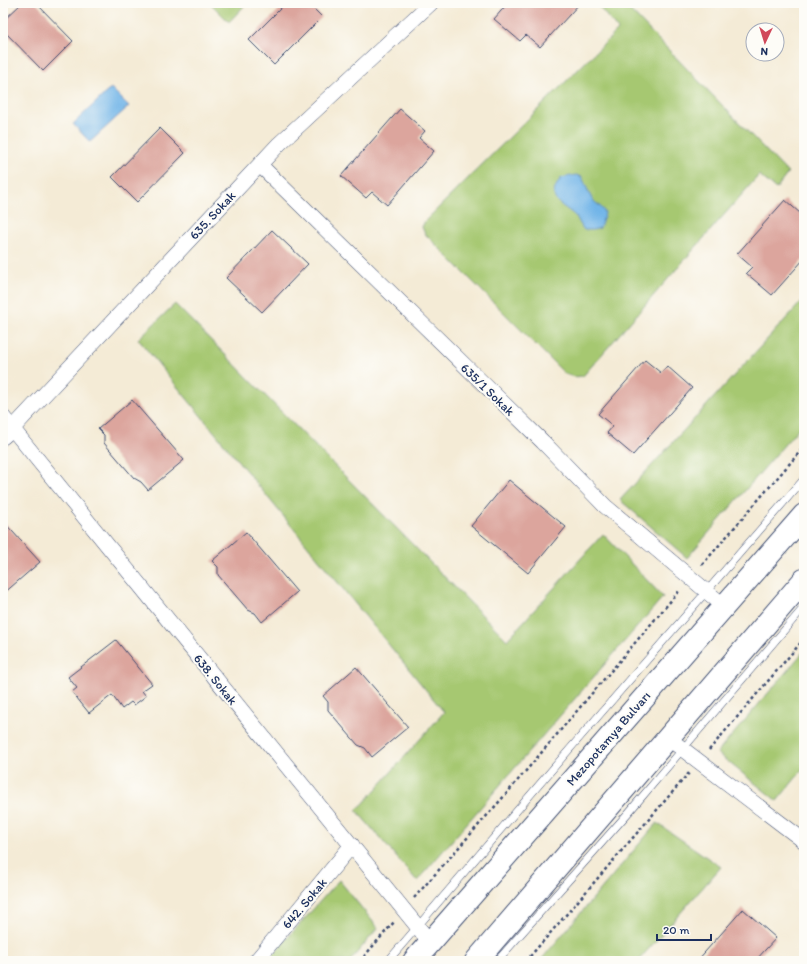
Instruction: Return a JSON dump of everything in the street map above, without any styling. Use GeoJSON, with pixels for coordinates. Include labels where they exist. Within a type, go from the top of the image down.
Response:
{"type":"FeatureCollection","features":[{"type":"Feature","properties":{"kind":"main road","name":"Mezopotamya Bulvarı"},"geometry":{"type":"LineString","coordinates":[[414,961],[424,934],[724,606],[804,515]]}},
{"type":"Feature","properties":{"kind":"main road"},"geometry":{"type":"LineString","coordinates":[[476,961],[675,744],[804,580]]}},
{"type":"Feature","properties":{"kind":"street","name":"635. Sokak"},"geometry":{"type":"LineString","coordinates":[[6,428],[279,144],[431,3]]}},
{"type":"Feature","properties":{"kind":"street","name":"635/1 Sokak"},"geometry":{"type":"LineString","coordinates":[[260,165],[543,442],[605,506],[724,606]]}},
{"type":"Feature","properties":{"kind":"street","name":"638. Sokak"},"geometry":{"type":"LineString","coordinates":[[6,428],[424,934]]}},
{"type":"Feature","properties":{"kind":"street"},"geometry":{"type":"LineString","coordinates":[[675,744],[804,841]]}},
{"type":"Feature","properties":{"kind":"street","name":"642. Sokak"},"geometry":{"type":"LineString","coordinates":[[256,961],[352,845]]}},
{"type":"Feature","properties":{"kind":"lane"},"geometry":{"type":"LineString","coordinates":[[388,961],[424,934],[562,758],[804,479]]}},
{"type":"Feature","properties":{"kind":"lane"},"geometry":{"type":"LineString","coordinates":[[497,961],[675,744],[804,607]]}},
{"type":"Feature","properties":{"kind":"path"},"geometry":{"type":"LineString","coordinates":[[360,961],[404,909],[507,794],[804,447]]}},
{"type":"Feature","properties":{"kind":"path"},"geometry":{"type":"LineString","coordinates":[[526,961],[804,639]]}},
{"type":"Feature","properties":{"kind":"green space"},"geometry":{"type":"Polygon","coordinates":[[[210,3],[247,3],[229,22],[210,3]]]}},
{"type":"Feature","properties":{"kind":"green space"},"geometry":{"type":"Polygon","coordinates":[[[596,3],[623,3],[788,173],[776,189],[759,175],[583,376],[574,377],[565,374],[425,234],[422,227],[425,221],[618,30],[596,3]]]}},
{"type":"Feature","properties":{"kind":"green space"},"geometry":{"type":"Polygon","coordinates":[[[804,299],[804,422],[687,558],[620,500],[804,299]]]}},
{"type":"Feature","properties":{"kind":"green space"},"geometry":{"type":"Polygon","coordinates":[[[175,304],[507,640],[603,534],[663,597],[417,881],[356,810],[444,712],[138,339],[175,304]]]}},
{"type":"Feature","properties":{"kind":"green space"},"geometry":{"type":"Polygon","coordinates":[[[804,651],[804,768],[777,801],[717,753],[804,651]]]}},
{"type":"Feature","properties":{"kind":"green space"},"geometry":{"type":"Polygon","coordinates":[[[657,823],[721,867],[638,961],[540,961],[657,823]]]}},
{"type":"Feature","properties":{"kind":"green space"},"geometry":{"type":"Polygon","coordinates":[[[339,880],[378,928],[350,961],[267,961],[339,880]]]}},
{"type":"Feature","properties":{"kind":"water"},"geometry":{"type":"Polygon","coordinates":[[[111,88],[129,106],[90,142],[73,124],[111,88]]]}},
{"type":"Feature","properties":{"kind":"water"},"geometry":{"type":"Polygon","coordinates":[[[576,175],[582,177],[592,199],[602,208],[605,213],[600,228],[584,230],[577,218],[557,202],[555,198],[554,193],[556,186],[561,178],[576,175]]]}},
{"type":"Feature","properties":{"kind":"building"},"geometry":{"type":"Polygon","coordinates":[[[22,3],[36,3],[73,41],[43,71],[3,30],[3,21],[22,3]]]}},
{"type":"Feature","properties":{"kind":"building"},"geometry":{"type":"Polygon","coordinates":[[[286,3],[308,3],[322,17],[274,65],[249,40],[286,3]]]}},
{"type":"Feature","properties":{"kind":"building"},"geometry":{"type":"Polygon","coordinates":[[[508,3],[580,3],[540,47],[526,35],[520,41],[494,19],[508,3]]]}},
{"type":"Feature","properties":{"kind":"building"},"geometry":{"type":"Polygon","coordinates":[[[400,109],[425,131],[419,138],[434,151],[387,205],[372,192],[366,198],[341,176],[400,109]]]}},
{"type":"Feature","properties":{"kind":"building"},"geometry":{"type":"Polygon","coordinates":[[[160,128],[185,153],[137,202],[112,177],[160,128]]]}},
{"type":"Feature","properties":{"kind":"building"},"geometry":{"type":"Polygon","coordinates":[[[785,200],[800,213],[804,208],[804,259],[772,295],[746,273],[752,267],[737,254],[785,200]]]}},
{"type":"Feature","properties":{"kind":"building"},"geometry":{"type":"Polygon","coordinates":[[[272,230],[308,264],[262,312],[226,278],[272,230]]]}},
{"type":"Feature","properties":{"kind":"building"},"geometry":{"type":"Polygon","coordinates":[[[645,360],[661,373],[667,366],[692,388],[633,455],[607,433],[613,426],[598,414],[645,360]]]}},
{"type":"Feature","properties":{"kind":"building"},"geometry":{"type":"Polygon","coordinates":[[[132,400],[184,460],[148,490],[141,482],[134,478],[104,443],[104,435],[98,429],[132,400]]]}},
{"type":"Feature","properties":{"kind":"building"},"geometry":{"type":"Polygon","coordinates":[[[509,480],[566,527],[528,573],[471,526],[509,480]]]}},
{"type":"Feature","properties":{"kind":"building"},"geometry":{"type":"Polygon","coordinates":[[[3,521],[40,562],[3,594],[3,521]]]}},
{"type":"Feature","properties":{"kind":"building"},"geometry":{"type":"Polygon","coordinates":[[[246,532],[297,592],[262,622],[255,613],[248,610],[218,575],[218,567],[212,561],[246,532]]]}},
{"type":"Feature","properties":{"kind":"building"},"geometry":{"type":"Polygon","coordinates":[[[116,640],[152,684],[142,691],[146,696],[134,705],[131,702],[122,709],[112,695],[89,713],[72,692],[77,688],[68,677],[116,640]]]}},
{"type":"Feature","properties":{"kind":"building"},"geometry":{"type":"Polygon","coordinates":[[[356,667],[408,727],[372,757],[365,748],[358,745],[328,710],[328,702],[323,696],[356,667]]]}},
{"type":"Feature","properties":{"kind":"building"},"geometry":{"type":"Polygon","coordinates":[[[743,909],[776,938],[755,961],[697,961],[743,909]]]}}]}
